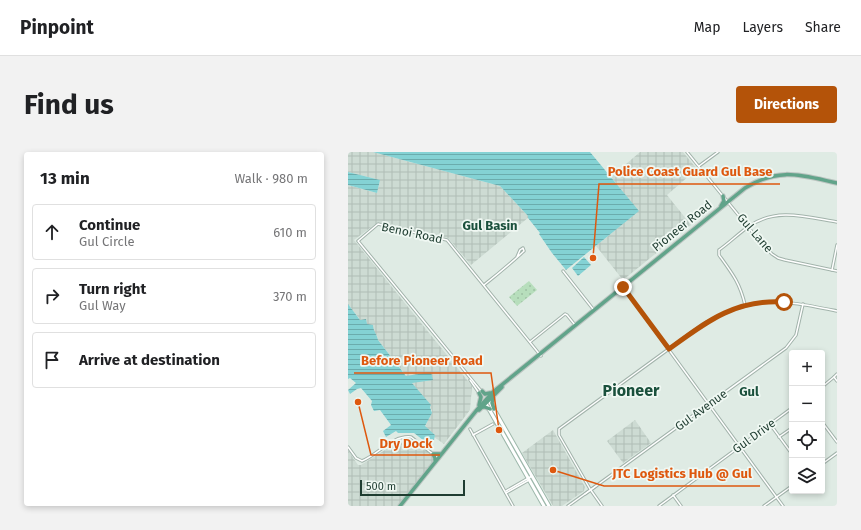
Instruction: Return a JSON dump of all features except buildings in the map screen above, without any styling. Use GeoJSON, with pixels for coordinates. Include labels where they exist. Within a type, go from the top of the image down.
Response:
{"type":"FeatureCollection","features":[{"type":"Feature","properties":{"kind":"main road","name":"Pioneer Road"},"geometry":{"type":"LineString","coordinates":[[402,506],[434,462],[486,400],[728,201],[754,183],[775,175],[796,174],[837,183]]}},
{"type":"Feature","properties":{"kind":"main road"},"geometry":{"type":"LineString","coordinates":[[720,208],[724,202],[723,196]]}},
{"type":"Feature","properties":{"kind":"main road"},"geometry":{"type":"LineString","coordinates":[[480,392],[487,394],[494,393],[492,409],[480,407],[480,392]]}},
{"type":"Feature","properties":{"kind":"main road","name":"Benoi Road"},"geometry":{"type":"LineString","coordinates":[[486,400],[549,506]]}},
{"type":"Feature","properties":{"kind":"main road","name":"Benoi Road"},"geometry":{"type":"LineString","coordinates":[[492,409],[544,506]]}},
{"type":"Feature","properties":{"kind":"main road","name":"Pioneer Road"},"geometry":{"type":"LineString","coordinates":[[402,506],[441,453],[446,449]]}},
{"type":"Feature","properties":{"kind":"main road"},"geometry":{"type":"LineString","coordinates":[[434,462],[435,458],[433,454],[441,453]]}},
{"type":"Feature","properties":{"kind":"street","name":"Gul Lane"},"geometry":{"type":"LineString","coordinates":[[687,152],[762,244],[778,258],[837,271]]}},
{"type":"Feature","properties":{"kind":"street"},"geometry":{"type":"LineString","coordinates":[[699,166],[718,152]]}},
{"type":"Feature","properties":{"kind":"street"},"geometry":{"type":"LineString","coordinates":[[745,305],[740,285],[718,252],[748,226],[766,217],[784,214],[837,222]]}},
{"type":"Feature","properties":{"kind":"street","name":"Benoi Road"},"geometry":{"type":"LineString","coordinates":[[486,400],[467,374],[358,241],[379,224],[446,239],[540,355]]}},
{"type":"Feature","properties":{"kind":"street"},"geometry":{"type":"LineString","coordinates":[[832,270],[837,245]]}},
{"type":"Feature","properties":{"kind":"street"},"geometry":{"type":"LineString","coordinates":[[484,285],[517,258],[524,251],[523,248],[520,250],[517,258]]}},
{"type":"Feature","properties":{"kind":"street"},"geometry":{"type":"LineString","coordinates":[[563,271],[595,310]]}},
{"type":"Feature","properties":{"kind":"street"},"geometry":{"type":"LineString","coordinates":[[623,287],[783,506]]}},
{"type":"Feature","properties":{"kind":"street"},"geometry":{"type":"LineString","coordinates":[[602,506],[590,490],[558,435],[559,429],[703,324],[719,314],[745,305],[772,302],[803,304],[837,310]]}},
{"type":"Feature","properties":{"kind":"street","name":"Gul Avenue"},"geometry":{"type":"LineString","coordinates":[[568,506],[791,344],[796,335],[803,304]]}},
{"type":"Feature","properties":{"kind":"street"},"geometry":{"type":"LineString","coordinates":[[530,342],[565,314],[576,325]]}},
{"type":"Feature","properties":{"kind":"street"},"geometry":{"type":"LineString","coordinates":[[823,386],[837,374]]}},
{"type":"Feature","properties":{"kind":"street"},"geometry":{"type":"LineString","coordinates":[[834,377],[837,381]]}},
{"type":"Feature","properties":{"kind":"street","name":"Gul Drive"},"geometry":{"type":"LineString","coordinates":[[659,506],[789,410]]}},
{"type":"Feature","properties":{"kind":"street"},"geometry":{"type":"LineString","coordinates":[[473,435],[493,424]]}},
{"type":"Feature","properties":{"kind":"street"},"geometry":{"type":"LineString","coordinates":[[770,424],[789,450]]}},
{"type":"Feature","properties":{"kind":"street"},"geometry":{"type":"LineString","coordinates":[[825,426],[837,442]]}},
{"type":"Feature","properties":{"kind":"street"},"geometry":{"type":"LineString","coordinates":[[470,429],[513,506]]}},
{"type":"Feature","properties":{"kind":"street"},"geometry":{"type":"LineString","coordinates":[[779,437],[789,430]]}},
{"type":"Feature","properties":{"kind":"street"},"geometry":{"type":"LineString","coordinates":[[348,447],[356,458],[362,461],[398,439],[406,436],[411,437],[438,458]]}},
{"type":"Feature","properties":{"kind":"street"},"geometry":{"type":"LineString","coordinates":[[825,462],[837,453]]}},
{"type":"Feature","properties":{"kind":"street"},"geometry":{"type":"LineString","coordinates":[[506,492],[532,477]]}},
{"type":"Feature","properties":{"kind":"street"},"geometry":{"type":"LineString","coordinates":[[764,506],[789,488]]}},
{"type":"Feature","properties":{"kind":"street"},"geometry":{"type":"LineString","coordinates":[[673,495],[682,506]]}},
{"type":"Feature","properties":{"kind":"shaded area"},"geometry":{"type":"Polygon","coordinates":[[[348,152],[373,152],[500,186],[529,217],[471,265],[448,238],[378,222],[354,240],[472,386],[470,410],[444,444],[434,437],[435,435],[425,427],[432,411],[430,406],[378,340],[377,336],[369,326],[360,320],[348,304],[348,185],[377,193],[380,180],[348,172],[348,152]]]}},
{"type":"Feature","properties":{"kind":"shaded area"},"geometry":{"type":"Polygon","coordinates":[[[640,152],[683,152],[697,169],[667,195],[691,225],[623,280],[596,246],[638,211],[611,177],[640,152]]]}},
{"type":"Feature","properties":{"kind":"shaded area"},"geometry":{"type":"Polygon","coordinates":[[[635,420],[651,443],[623,463],[607,441],[635,420]]]}},
{"type":"Feature","properties":{"kind":"shaded area"},"geometry":{"type":"Polygon","coordinates":[[[553,430],[585,487],[584,491],[562,506],[553,506],[522,453],[553,430]]]}},
{"type":"Feature","properties":{"kind":"shaded area"},"geometry":{"type":"Polygon","coordinates":[[[401,440],[413,440],[434,457],[434,460],[399,506],[348,506],[348,450],[358,465],[361,465],[401,440]]]}},
{"type":"Feature","properties":{"kind":"green space"},"geometry":{"type":"Polygon","coordinates":[[[529,281],[537,290],[517,306],[509,297],[529,281]]]}},
{"type":"Feature","properties":{"kind":"water"},"geometry":{"type":"Polygon","coordinates":[[[373,152],[590,152],[639,211],[566,270],[552,253],[528,216],[500,186],[373,152]]]}},
{"type":"Feature","properties":{"kind":"water"},"geometry":{"type":"Polygon","coordinates":[[[348,172],[380,180],[377,193],[348,185],[348,172]]]}},
{"type":"Feature","properties":{"kind":"water"},"geometry":{"type":"Polygon","coordinates":[[[584,257],[591,265],[578,276],[572,268],[584,257]]]}},
{"type":"Feature","properties":{"kind":"water"},"geometry":{"type":"Polygon","coordinates":[[[348,304],[360,320],[366,319],[367,324],[373,325],[378,340],[406,376],[431,372],[433,380],[412,383],[431,405],[430,407],[432,413],[425,426],[435,435],[434,440],[423,440],[414,433],[398,433],[396,431],[386,437],[383,431],[391,425],[380,410],[374,411],[371,405],[372,401],[361,388],[350,394],[348,390],[356,383],[350,378],[348,379],[348,304]]]}},
{"type":"Feature","properties":{"kind":"place","name":"Police Coast Guard Gul Base"},"geometry":{"type":"Point","coordinates":[593,258]}},
{"type":"Feature","properties":{"kind":"place","name":"Dry Dock"},"geometry":{"type":"Point","coordinates":[358,402]}},
{"type":"Feature","properties":{"kind":"place","name":"Before Pioneer Road"},"geometry":{"type":"Point","coordinates":[499,430]}},
{"type":"Feature","properties":{"kind":"place","name":"JTC Logistics Hub @ Gul"},"geometry":{"type":"Point","coordinates":[553,470]}},
{"type":"Feature","properties":{"kind":"district","name":"Gul Basin"},"geometry":{"type":"Point","coordinates":[490,225]}},
{"type":"Feature","properties":{"kind":"district","name":"Pioneer"},"geometry":{"type":"Point","coordinates":[631,390]}},
{"type":"Feature","properties":{"kind":"district","name":"Gul"},"geometry":{"type":"Point","coordinates":[749,391]}},
{"type":"Feature","properties":{"kind":"route"},"geometry":{"type":"LineString","coordinates":[[623,287],[669,349],[719,314],[745,305],[784,302]]}}]}
